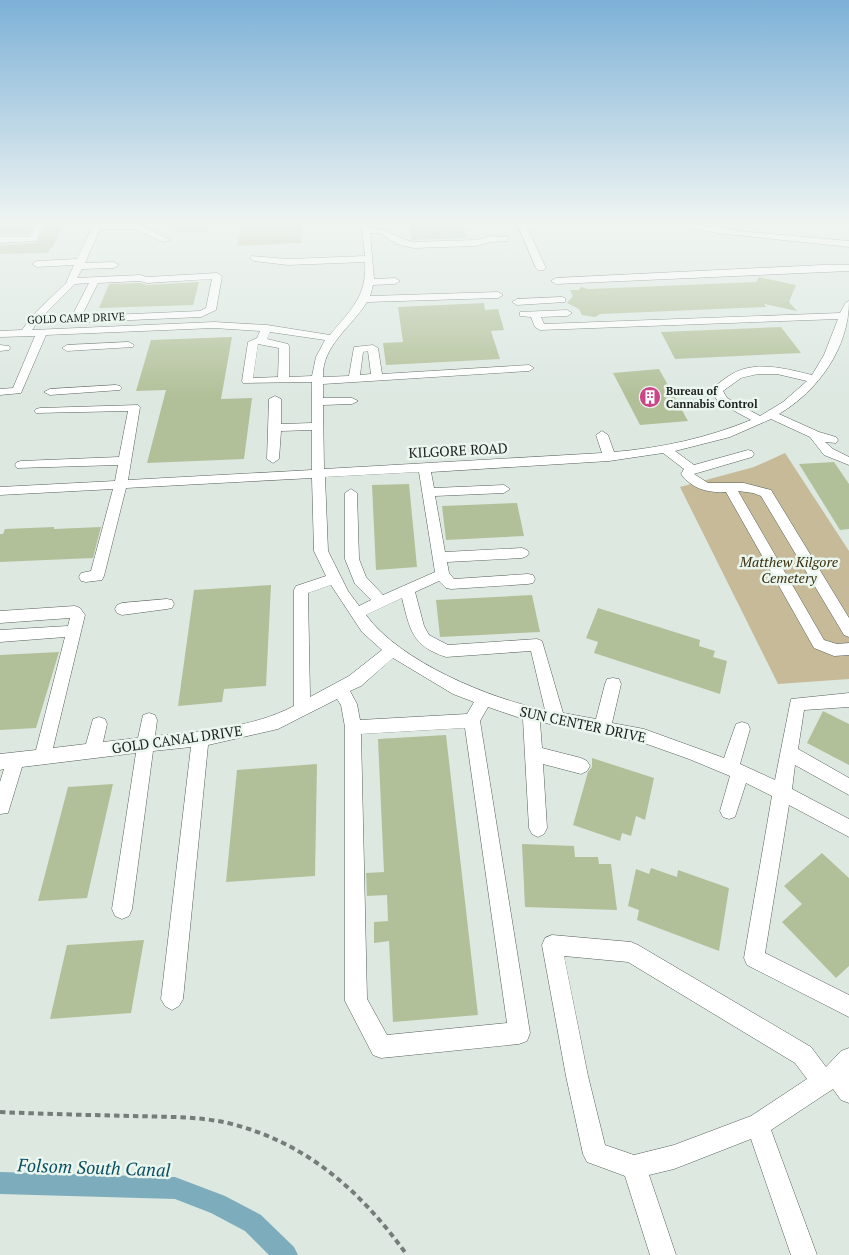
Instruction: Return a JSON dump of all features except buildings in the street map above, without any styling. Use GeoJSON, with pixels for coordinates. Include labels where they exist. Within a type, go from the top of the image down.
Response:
{"type":"FeatureCollection","features":[{"type":"Feature","properties":{"kind":"street"},"geometry":{"type":"LineString","coordinates":[[95,280],[78,314],[85,319],[194,314],[211,310],[216,280]]}},
{"type":"Feature","properties":{"kind":"street"},"geometry":{"type":"LineString","coordinates":[[25,333],[36,318],[63,294],[72,281],[108,280]]}},
{"type":"Feature","properties":{"kind":"street"},"geometry":{"type":"LineString","coordinates":[[562,300],[519,297],[551,288],[661,280]]}},
{"type":"Feature","properties":{"kind":"street"},"geometry":{"type":"LineString","coordinates":[[369,282],[395,281]]}},
{"type":"Feature","properties":{"kind":"street","name":"SUN CENTER DRIVE"},"geometry":{"type":"LineString","coordinates":[[369,282],[363,299],[321,355],[317,371],[319,530],[321,551],[343,595],[367,628],[392,650],[459,689],[531,713],[603,726],[644,736],[735,770],[849,828]]}},
{"type":"Feature","properties":{"kind":"street"},"geometry":{"type":"LineString","coordinates":[[363,299],[498,295]]}},
{"type":"Feature","properties":{"kind":"street","name":"KILGORE ROAD"},"geometry":{"type":"LineString","coordinates":[[0,490],[609,457],[666,450],[702,441],[772,415],[798,395],[814,379],[833,350],[849,304]]}},
{"type":"Feature","properties":{"kind":"street"},"geometry":{"type":"LineString","coordinates":[[523,314],[566,313]]}},
{"type":"Feature","properties":{"kind":"street"},"geometry":{"type":"LineString","coordinates":[[193,326],[194,314]]}},
{"type":"Feature","properties":{"kind":"street"},"geometry":{"type":"LineString","coordinates":[[535,314],[540,327],[844,316]]}},
{"type":"Feature","properties":{"kind":"street"},"geometry":{"type":"LineString","coordinates":[[145,328],[148,316]]}},
{"type":"Feature","properties":{"kind":"street","name":"GOLD CAMP DRIVE"},"geometry":{"type":"LineString","coordinates":[[0,334],[193,326],[267,328],[332,338]]}},
{"type":"Feature","properties":{"kind":"street"},"geometry":{"type":"LineString","coordinates":[[261,341],[267,328]]}},
{"type":"Feature","properties":{"kind":"street"},"geometry":{"type":"LineString","coordinates":[[99,350],[106,330]]}},
{"type":"Feature","properties":{"kind":"street"},"geometry":{"type":"LineString","coordinates":[[0,392],[17,391],[42,332]]}},
{"type":"Feature","properties":{"kind":"street"},"geometry":{"type":"LineString","coordinates":[[283,380],[284,346],[261,341],[252,342],[247,381],[317,380],[529,368]]}},
{"type":"Feature","properties":{"kind":"street"},"geometry":{"type":"LineString","coordinates":[[67,348],[99,350],[129,345]]}},
{"type":"Feature","properties":{"kind":"street"},"geometry":{"type":"LineString","coordinates":[[354,378],[358,349],[373,348],[377,377]]}},
{"type":"Feature","properties":{"kind":"street"},"geometry":{"type":"LineString","coordinates":[[759,420],[722,400],[717,390],[739,374],[758,370],[778,371],[814,379]]}},
{"type":"Feature","properties":{"kind":"street"},"geometry":{"type":"LineString","coordinates":[[50,392],[86,385],[116,388]]}},
{"type":"Feature","properties":{"kind":"street"},"geometry":{"type":"LineString","coordinates":[[273,459],[276,399]]}},
{"type":"Feature","properties":{"kind":"street"},"geometry":{"type":"LineString","coordinates":[[318,402],[352,400]]}},
{"type":"Feature","properties":{"kind":"street"},"geometry":{"type":"LineString","coordinates":[[40,411],[73,412],[134,407],[121,484],[109,508],[97,576],[86,577]]}},
{"type":"Feature","properties":{"kind":"street"},"geometry":{"type":"LineString","coordinates":[[772,415],[815,435],[832,440]]}},
{"type":"Feature","properties":{"kind":"street"},"geometry":{"type":"LineString","coordinates":[[275,428],[319,426]]}},
{"type":"Feature","properties":{"kind":"street"},"geometry":{"type":"LineString","coordinates":[[602,435],[609,457]]}},
{"type":"Feature","properties":{"kind":"street"},"geometry":{"type":"LineString","coordinates":[[815,435],[821,448],[828,453],[849,461]]}},
{"type":"Feature","properties":{"kind":"street"},"geometry":{"type":"LineString","coordinates":[[549,448],[553,460]]}},
{"type":"Feature","properties":{"kind":"street"},"geometry":{"type":"LineString","coordinates":[[666,450],[692,469]]}},
{"type":"Feature","properties":{"kind":"street"},"geometry":{"type":"LineString","coordinates":[[748,454],[692,469],[687,474],[695,485],[712,489],[749,486],[766,493],[849,631]]}},
{"type":"Feature","properties":{"kind":"street"},"geometry":{"type":"LineString","coordinates":[[21,465],[40,465],[58,460],[91,457],[125,461]]}},
{"type":"Feature","properties":{"kind":"street"},"geometry":{"type":"LineString","coordinates":[[30,489],[40,465]]}},
{"type":"Feature","properties":{"kind":"street"},"geometry":{"type":"LineString","coordinates":[[424,467],[441,574],[451,584],[528,579]]}},
{"type":"Feature","properties":{"kind":"street"},"geometry":{"type":"LineString","coordinates":[[730,488],[819,644],[833,650],[842,651],[849,649]]}},
{"type":"Feature","properties":{"kind":"street"},"geometry":{"type":"LineString","coordinates":[[428,492],[504,489]]}},
{"type":"Feature","properties":{"kind":"street"},"geometry":{"type":"LineString","coordinates":[[351,493],[352,560],[360,580],[381,602]]}},
{"type":"Feature","properties":{"kind":"street"},"geometry":{"type":"LineString","coordinates":[[439,557],[522,553]]}},
{"type":"Feature","properties":{"kind":"street"},"geometry":{"type":"LineString","coordinates":[[356,613],[441,574]]}},
{"type":"Feature","properties":{"kind":"street"},"geometry":{"type":"LineString","coordinates":[[302,710],[302,590],[334,579]]}},
{"type":"Feature","properties":{"kind":"street"},"geometry":{"type":"LineString","coordinates":[[407,590],[417,627],[424,640],[446,652],[537,645],[556,719]]}},
{"type":"Feature","properties":{"kind":"street"},"geometry":{"type":"LineString","coordinates":[[122,609],[167,604]]}},
{"type":"Feature","properties":{"kind":"street"},"geometry":{"type":"LineString","coordinates":[[0,617],[76,612],[78,615],[43,756]]}},
{"type":"Feature","properties":{"kind":"street"},"geometry":{"type":"LineString","coordinates":[[0,636],[73,631]]}},
{"type":"Feature","properties":{"kind":"street","name":"GOLD CANAL DRIVE"},"geometry":{"type":"LineString","coordinates":[[7,761],[200,739],[272,724],[340,690],[371,669],[392,650]]}},
{"type":"Feature","properties":{"kind":"street"},"geometry":{"type":"LineString","coordinates":[[603,726],[613,684]]}},
{"type":"Feature","properties":{"kind":"street"},"geometry":{"type":"LineString","coordinates":[[340,690],[349,704],[353,727],[356,1001],[381,1047],[519,1033],[472,722],[485,697]]}},
{"type":"Feature","properties":{"kind":"street"},"geometry":{"type":"LineString","coordinates":[[849,700],[797,704],[754,958],[849,1006]]}},
{"type":"Feature","properties":{"kind":"street"},"geometry":{"type":"LineString","coordinates":[[531,713],[538,828]]}},
{"type":"Feature","properties":{"kind":"street"},"geometry":{"type":"LineString","coordinates":[[122,910],[149,720]]}},
{"type":"Feature","properties":{"kind":"street"},"geometry":{"type":"LineString","coordinates":[[353,727],[472,722]]}},
{"type":"Feature","properties":{"kind":"street"},"geometry":{"type":"LineString","coordinates":[[93,750],[98,724]]}},
{"type":"Feature","properties":{"kind":"street"},"geometry":{"type":"LineString","coordinates":[[729,810],[742,729]]}},
{"type":"Feature","properties":{"kind":"street"},"geometry":{"type":"LineString","coordinates":[[172,998],[200,739]]}},
{"type":"Feature","properties":{"kind":"street"},"geometry":{"type":"LineString","coordinates":[[789,753],[849,787]]}},
{"type":"Feature","properties":{"kind":"street"},"geometry":{"type":"LineString","coordinates":[[534,754],[581,766]]}},
{"type":"Feature","properties":{"kind":"street"},"geometry":{"type":"LineString","coordinates":[[2,807],[7,761]]}},
{"type":"Feature","properties":{"kind":"street"},"geometry":{"type":"LineString","coordinates":[[552,945],[631,952],[839,1077],[758,1125],[674,1157],[634,1167],[595,1154],[576,1076],[552,945]]}},
{"type":"Feature","properties":{"kind":"street"},"geometry":{"type":"LineString","coordinates":[[758,1125],[804,1255]]}},
{"type":"Feature","properties":{"kind":"street"},"geometry":{"type":"LineString","coordinates":[[634,1167],[663,1255]]}},
{"type":"Feature","properties":{"kind":"path"},"geometry":{"type":"LineString","coordinates":[[0,1112],[168,1117],[226,1123],[252,1130],[318,1163],[344,1183],[372,1209],[407,1255]]}},
{"type":"Feature","properties":{"kind":"green space","name":"Matthew Kilgore Cemetery"},"geometry":{"type":"Polygon","coordinates":[[[785,453],[849,551],[849,679],[778,684],[680,487],[754,467],[785,453]]]}},
{"type":"Feature","properties":{"kind":"waterway","name":"Folsom South Canal"},"geometry":{"type":"LineString","coordinates":[[0,1183],[175,1188],[217,1204],[253,1223],[286,1255]]}},
{"type":"Feature","properties":{"kind":"place","name":"Bureau of Cannabis Control"},"geometry":{"type":"Point","coordinates":[650,397]}}]}
